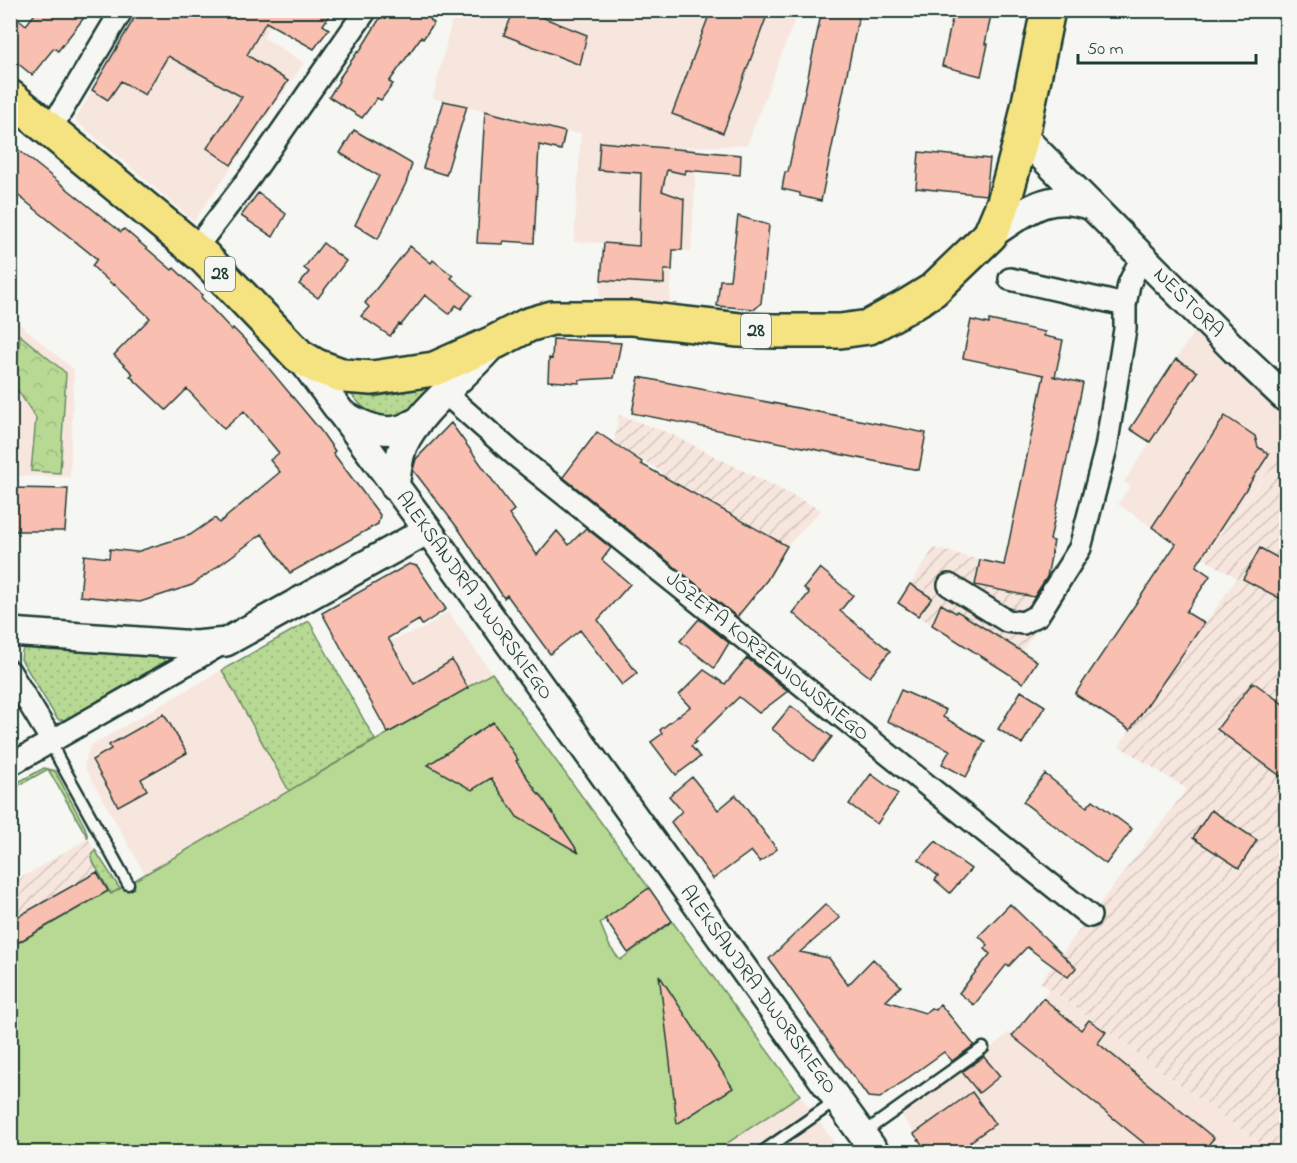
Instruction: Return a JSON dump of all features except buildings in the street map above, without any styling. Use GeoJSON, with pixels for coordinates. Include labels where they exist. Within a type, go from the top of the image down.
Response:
{"type":"FeatureCollection","features":[{"type":"Feature","properties":{"kind":"main road","name":"28"},"geometry":{"type":"LineString","coordinates":[[299,356],[316,366],[344,376],[372,378],[434,369],[528,325],[552,318],[633,318],[739,330],[840,331],[869,327],[933,290],[990,235],[1004,202],[1022,136],[1048,10]]}},
{"type":"Feature","properties":{"kind":"main road","name":"ALEKSANDRA DWORSKIEGO"},"geometry":{"type":"LineString","coordinates":[[10,97],[195,249],[263,316],[299,356]]}},
{"type":"Feature","properties":{"kind":"street"},"geometry":{"type":"LineString","coordinates":[[50,130],[122,10]]}},
{"type":"Feature","properties":{"kind":"street"},"geometry":{"type":"LineString","coordinates":[[195,249],[257,168],[366,10]]}},
{"type":"Feature","properties":{"kind":"street","name":"NESTORA"},"geometry":{"type":"LineString","coordinates":[[1022,136],[1235,350],[1287,398]]}},
{"type":"Feature","properties":{"kind":"street"},"geometry":{"type":"LineString","coordinates":[[990,235],[1042,203],[1059,199],[1075,200],[1091,206]]}},
{"type":"Feature","properties":{"kind":"street"},"geometry":{"type":"LineString","coordinates":[[949,585],[1007,621],[1023,623],[1038,615],[1080,548],[1107,448],[1125,329],[1125,305],[1131,280],[1136,269],[1145,260]]}},
{"type":"Feature","properties":{"kind":"street"},"geometry":{"type":"LineString","coordinates":[[1010,279],[1125,305]]}},
{"type":"Feature","properties":{"kind":"street"},"geometry":{"type":"LineString","coordinates":[[394,487],[404,445],[419,421],[478,363],[495,342]]}},
{"type":"Feature","properties":{"kind":"street","name":"ALEKSANDRA DWORSKIEGO"},"geometry":{"type":"LineString","coordinates":[[299,356],[428,530],[868,1143]]}},
{"type":"Feature","properties":{"kind":"street","name":"JÓZEFA KORZENIOWSKIEGO"},"geometry":{"type":"LineString","coordinates":[[446,394],[514,454],[1090,916]]}},
{"type":"Feature","properties":{"kind":"street"},"geometry":{"type":"LineString","coordinates":[[338,411],[351,420],[368,427],[385,430],[399,430],[419,421]]}},
{"type":"Feature","properties":{"kind":"street"},"geometry":{"type":"LineString","coordinates":[[10,765],[428,530]]}},
{"type":"Feature","properties":{"kind":"street"},"geometry":{"type":"LineString","coordinates":[[10,632],[196,645],[226,642]]}},
{"type":"Feature","properties":{"kind":"street"},"geometry":{"type":"LineString","coordinates":[[10,672],[52,741]]}},
{"type":"Feature","properties":{"kind":"lane"},"geometry":{"type":"LineString","coordinates":[[52,741],[57,756],[128,884]]}},
{"type":"Feature","properties":{"kind":"lane"},"geometry":{"type":"LineString","coordinates":[[868,1143],[983,1048]]}},
{"type":"Feature","properties":{"kind":"lane"},"geometry":{"type":"LineString","coordinates":[[762,1152],[837,1100]]}},
{"type":"Feature","properties":{"kind":"shaded area"},"geometry":{"type":"Polygon","coordinates":[[[139,11],[278,11],[263,37],[304,63],[194,221],[75,120],[139,11]]]}},
{"type":"Feature","properties":{"kind":"shaded area"},"geometry":{"type":"Polygon","coordinates":[[[454,11],[798,11],[747,145],[683,147],[697,149],[691,251],[673,250],[670,304],[599,300],[604,243],[574,242],[581,133],[565,132],[433,98],[454,11]]]}},
{"type":"Feature","properties":{"kind":"shaded area"},"geometry":{"type":"Polygon","coordinates":[[[10,316],[74,370],[70,477],[11,476],[10,316]]]}},
{"type":"Feature","properties":{"kind":"shaded area"},"geometry":{"type":"Polygon","coordinates":[[[1203,318],[1286,398],[1286,448],[1200,560],[1118,504],[1130,486],[1124,482],[1150,443],[1130,429],[1203,318]]]}},
{"type":"Feature","properties":{"kind":"shaded area"},"geometry":{"type":"Polygon","coordinates":[[[619,415],[671,434],[821,510],[787,546],[776,564],[671,508],[656,497],[662,472],[614,443],[619,415]]]}},
{"type":"Feature","properties":{"kind":"shaded area"},"geometry":{"type":"Polygon","coordinates":[[[1286,448],[1286,1152],[1272,1152],[1040,982],[1187,789],[1119,746],[1237,578],[1203,558],[1286,448]]]}},
{"type":"Feature","properties":{"kind":"shaded area"},"geometry":{"type":"Polygon","coordinates":[[[934,548],[980,560],[975,585],[1039,599],[1051,607],[1008,674],[946,631],[945,633],[898,603],[934,548]]]}},
{"type":"Feature","properties":{"kind":"shaded area"},"geometry":{"type":"Polygon","coordinates":[[[448,612],[492,673],[388,733],[350,668],[359,663],[363,656],[391,640],[425,628],[448,612]]]}},
{"type":"Feature","properties":{"kind":"shaded area"},"geometry":{"type":"Polygon","coordinates":[[[222,670],[289,791],[145,874],[84,766],[90,746],[222,670]]]}},
{"type":"Feature","properties":{"kind":"shaded area"},"geometry":{"type":"Polygon","coordinates":[[[88,838],[95,850],[91,858],[108,891],[11,947],[11,884],[88,838]]]}},
{"type":"Feature","properties":{"kind":"shaded area"},"geometry":{"type":"Polygon","coordinates":[[[1049,989],[1272,1152],[928,1152],[902,1116],[1008,1033],[1013,1036],[1049,989]]]}},
{"type":"Feature","properties":{"kind":"shaded area"},"geometry":{"type":"Polygon","coordinates":[[[800,1095],[841,1152],[715,1152],[800,1095]]]}},
{"type":"Feature","properties":{"kind":"green space"},"geometry":{"type":"Polygon","coordinates":[[[20,335],[66,373],[60,473],[31,471],[36,418],[15,386],[20,335]]]}},
{"type":"Feature","properties":{"kind":"green space"},"geometry":{"type":"Polygon","coordinates":[[[430,389],[407,414],[395,419],[380,418],[374,415],[351,394],[374,397],[430,389]]]}},
{"type":"Feature","properties":{"kind":"green space"},"geometry":{"type":"Polygon","coordinates":[[[309,621],[375,740],[289,791],[222,670],[309,621]]]}},
{"type":"Feature","properties":{"kind":"green space"},"geometry":{"type":"Polygon","coordinates":[[[27,646],[161,656],[166,661],[66,720],[59,720],[21,659],[22,651],[27,646]]]}},
{"type":"Feature","properties":{"kind":"green space"},"geometry":{"type":"Polygon","coordinates":[[[492,673],[649,888],[600,923],[610,947],[620,960],[672,921],[800,1095],[714,1152],[11,1152],[11,947],[108,891],[111,894],[492,673]]]}},
{"type":"Feature","properties":{"kind":"green space"},"geometry":{"type":"Polygon","coordinates":[[[44,768],[48,769],[11,790],[11,786],[44,768]]]}},
{"type":"Feature","properties":{"kind":"green space"},"geometry":{"type":"Polygon","coordinates":[[[48,769],[55,771],[85,827],[88,838],[48,769]]]}},
{"type":"Feature","properties":{"kind":"green space"},"geometry":{"type":"Polygon","coordinates":[[[95,850],[120,889],[111,894],[91,858],[95,850]]]}}]}
